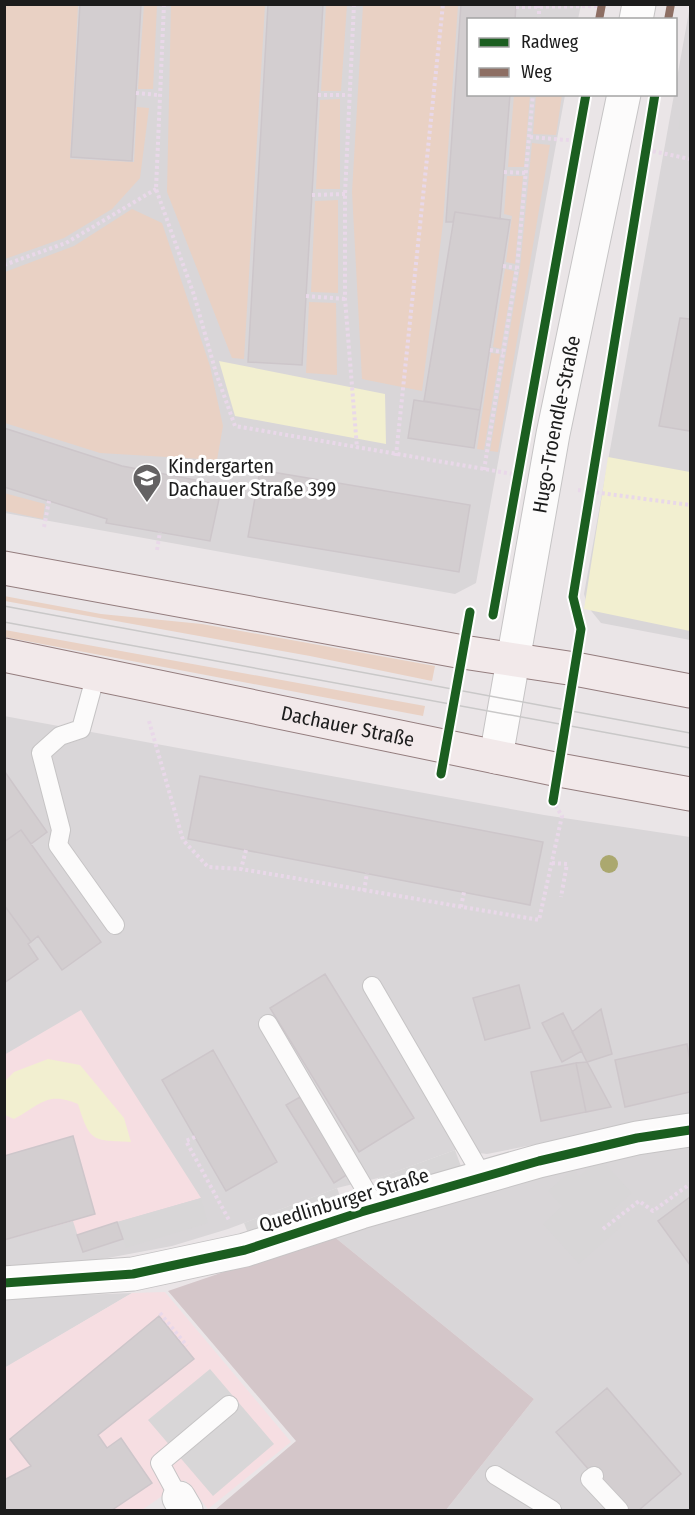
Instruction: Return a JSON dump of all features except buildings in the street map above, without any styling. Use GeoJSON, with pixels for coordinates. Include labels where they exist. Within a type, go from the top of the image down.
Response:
{"type":"FeatureCollection","features":[{"type":"Feature","properties":{"kind":"main road"},"geometry":{"type":"LineString","coordinates":[[4,568],[690,691]]}},
{"type":"Feature","properties":{"kind":"main road","name":"Dachauer Straße"},"geometry":{"type":"LineString","coordinates":[[4,655],[496,757],[690,794]]}},
{"type":"Feature","properties":{"kind":"street","name":"Hugo-Troendle-Straße"},"geometry":{"type":"LineString","coordinates":[[496,757],[544,485],[624,96]]}},
{"type":"Feature","properties":{"kind":"street","name":"Quedlinburger Straße"},"geometry":{"type":"LineString","coordinates":[[4,1283],[133,1274],[245,1250],[483,1177],[628,1141],[690,1130]]}},
{"type":"Feature","properties":{"kind":"lane"},"geometry":{"type":"LineString","coordinates":[[96,674],[81,729],[60,736],[41,753],[61,830],[58,845],[115,925]]}},
{"type":"Feature","properties":{"kind":"lane"},"geometry":{"type":"LineString","coordinates":[[372,986],[483,1177]]}},
{"type":"Feature","properties":{"kind":"lane"},"geometry":{"type":"LineString","coordinates":[[268,1024],[376,1208]]}},
{"type":"Feature","properties":{"kind":"lane"},"geometry":{"type":"LineString","coordinates":[[183,1504],[159,1463],[230,1405]]}},
{"type":"Feature","properties":{"kind":"lane"},"geometry":{"type":"LineString","coordinates":[[495,1475],[552,1510]]}},
{"type":"Feature","properties":{"kind":"lane"},"geometry":{"type":"LineString","coordinates":[[594,1476],[590,1479],[619,1510]]}},
{"type":"Feature","properties":{"kind":"path"},"geometry":{"type":"LineString","coordinates":[[164,4],[158,95],[156,189],[194,295],[216,373],[235,426],[396,456],[516,475],[544,485],[690,505]]}},
{"type":"Feature","properties":{"kind":"path"},"geometry":{"type":"LineString","coordinates":[[354,4],[348,95],[345,299],[357,448]]}},
{"type":"Feature","properties":{"kind":"path"},"geometry":{"type":"LineString","coordinates":[[396,456],[443,4]]}},
{"type":"Feature","properties":{"kind":"path"},"geometry":{"type":"LineString","coordinates":[[516,8],[602,6]]}},
{"type":"Feature","properties":{"kind":"path"},"geometry":{"type":"LineString","coordinates":[[136,93],[158,95]]}},
{"type":"Feature","properties":{"kind":"path"},"geometry":{"type":"LineString","coordinates":[[318,96],[348,95]]}},
{"type":"Feature","properties":{"kind":"path"},"geometry":{"type":"LineString","coordinates":[[484,470],[517,268],[533,96]]}},
{"type":"Feature","properties":{"kind":"path"},"geometry":{"type":"LineString","coordinates":[[530,137],[614,144],[690,159]]}},
{"type":"Feature","properties":{"kind":"path"},"geometry":{"type":"LineString","coordinates":[[504,172],[527,173]]}},
{"type":"Feature","properties":{"kind":"path"},"geometry":{"type":"LineString","coordinates":[[4,265],[66,243],[156,189]]}},
{"type":"Feature","properties":{"kind":"path"},"geometry":{"type":"LineString","coordinates":[[312,195],[345,194]]}},
{"type":"Feature","properties":{"kind":"path"},"geometry":{"type":"LineString","coordinates":[[503,266],[517,268]]}},
{"type":"Feature","properties":{"kind":"path"},"geometry":{"type":"LineString","coordinates":[[306,296],[345,299]]}},
{"type":"Feature","properties":{"kind":"path"},"geometry":{"type":"LineString","coordinates":[[490,350],[503,352]]}},
{"type":"Feature","properties":{"kind":"path"},"geometry":{"type":"LineString","coordinates":[[44,527],[50,501]]}},
{"type":"Feature","properties":{"kind":"path"},"geometry":{"type":"LineString","coordinates":[[157,550],[160,532]]}},
{"type":"Feature","properties":{"kind":"path"},"geometry":{"type":"LineString","coordinates":[[149,721],[183,840],[208,867],[241,869],[539,920],[562,816],[553,801]]}},
{"type":"Feature","properties":{"kind":"path"},"geometry":{"type":"LineString","coordinates":[[241,869],[246,850]]}},
{"type":"Feature","properties":{"kind":"path"},"geometry":{"type":"LineString","coordinates":[[552,863],[567,864],[561,897]]}},
{"type":"Feature","properties":{"kind":"path"},"geometry":{"type":"LineString","coordinates":[[364,891],[367,873]]}},
{"type":"Feature","properties":{"kind":"path"},"geometry":{"type":"LineString","coordinates":[[461,907],[464,892]]}},
{"type":"Feature","properties":{"kind":"path"},"geometry":{"type":"LineString","coordinates":[[195,1137],[186,1141],[245,1250]]}},
{"type":"Feature","properties":{"kind":"path"},"geometry":{"type":"LineString","coordinates":[[603,1229],[639,1201],[653,1211],[690,1184]]}},
{"type":"Feature","properties":{"kind":"path"},"geometry":{"type":"LineString","coordinates":[[160,1314],[187,1346]]}},
{"type":"Feature","properties":{"kind":"shaded area"},"geometry":{"type":"Polygon","coordinates":[[[4,5],[581,5],[578,18],[467,18],[467,96],[565,96],[476,583],[455,594],[5,513],[4,5]]]}},
{"type":"Feature","properties":{"kind":"shaded area"},"geometry":{"type":"Polygon","coordinates":[[[4,5],[78,5],[70,159],[134,162],[137,107],[149,108],[140,178],[112,209],[64,238],[5,259],[4,5]]]}},
{"type":"Feature","properties":{"kind":"shaded area"},"geometry":{"type":"Polygon","coordinates":[[[144,5],[157,5],[153,89],[138,89],[144,5]]]}},
{"type":"Feature","properties":{"kind":"shaded area"},"geometry":{"type":"Polygon","coordinates":[[[171,5],[265,5],[244,359],[232,358],[167,192],[171,5]]]}},
{"type":"Feature","properties":{"kind":"shaded area"},"geometry":{"type":"Polygon","coordinates":[[[326,5],[347,5],[341,91],[321,91],[326,5]]]}},
{"type":"Feature","properties":{"kind":"shaded area"},"geometry":{"type":"Polygon","coordinates":[[[363,5],[458,5],[443,223],[422,391],[362,379],[352,192],[363,5]]]}},
{"type":"Feature","properties":{"kind":"shaded area"},"geometry":{"type":"Polygon","coordinates":[[[690,6],[690,640],[601,623],[588,607],[584,594],[674,96],[677,96],[677,78],[690,6]]]}},
{"type":"Feature","properties":{"kind":"shaded area"},"geometry":{"type":"Polygon","coordinates":[[[690,63],[690,131],[678,129],[690,63]]]}},
{"type":"Feature","properties":{"kind":"shaded area"},"geometry":{"type":"Polygon","coordinates":[[[514,96],[530,96],[524,167],[508,167],[514,96]]]}},
{"type":"Feature","properties":{"kind":"shaded area"},"geometry":{"type":"Polygon","coordinates":[[[536,96],[562,96],[556,135],[533,134],[536,96]]]}},
{"type":"Feature","properties":{"kind":"shaded area"},"geometry":{"type":"Polygon","coordinates":[[[340,99],[340,189],[316,189],[320,100],[340,99]]]}},
{"type":"Feature","properties":{"kind":"shaded area"},"geometry":{"type":"Polygon","coordinates":[[[532,143],[550,145],[498,452],[490,451],[520,268],[532,143]]]}},
{"type":"Feature","properties":{"kind":"shaded area"},"geometry":{"type":"Polygon","coordinates":[[[507,176],[523,176],[515,264],[506,262],[512,216],[504,214],[507,176]]]}},
{"type":"Feature","properties":{"kind":"shaded area"},"geometry":{"type":"Polygon","coordinates":[[[338,200],[338,293],[311,292],[315,201],[338,200]]]}},
{"type":"Feature","properties":{"kind":"shaded area"},"geometry":{"type":"Polygon","coordinates":[[[132,209],[162,223],[210,366],[223,426],[217,460],[100,453],[5,423],[5,272],[74,246],[132,209]]]}},
{"type":"Feature","properties":{"kind":"shaded area"},"geometry":{"type":"Polygon","coordinates":[[[505,269],[514,271],[501,349],[493,347],[505,269]]]}},
{"type":"Feature","properties":{"kind":"shaded area"},"geometry":{"type":"Polygon","coordinates":[[[309,302],[336,303],[337,375],[306,373],[309,302]]]}},
{"type":"Feature","properties":{"kind":"shaded area"},"geometry":{"type":"Polygon","coordinates":[[[491,353],[500,354],[484,450],[477,449],[491,353]]]}},
{"type":"Feature","properties":{"kind":"shaded area"},"geometry":{"type":"Polygon","coordinates":[[[219,361],[385,394],[386,444],[235,416],[219,361]]]}},
{"type":"Feature","properties":{"kind":"shaded area"},"geometry":{"type":"Polygon","coordinates":[[[608,457],[690,472],[690,631],[584,609],[608,457]]]}},
{"type":"Feature","properties":{"kind":"shaded area"},"geometry":{"type":"Polygon","coordinates":[[[4,493],[45,504],[43,519],[5,511],[4,493]]]}},
{"type":"Feature","properties":{"kind":"shaded area"},"geometry":{"type":"Polygon","coordinates":[[[4,596],[101,614],[202,624],[435,666],[432,681],[310,656],[5,601],[4,596]]]}},
{"type":"Feature","properties":{"kind":"shaded area"},"geometry":{"type":"Polygon","coordinates":[[[5,630],[425,706],[423,716],[5,637],[5,630]]]}},
{"type":"Feature","properties":{"kind":"shaded area"},"geometry":{"type":"Polygon","coordinates":[[[4,716],[544,815],[690,837],[690,1120],[613,1129],[487,1154],[455,1150],[378,1178],[337,1188],[228,1229],[172,1246],[86,1262],[5,1267],[4,716]]]}},
{"type":"Feature","properties":{"kind":"shaded area"},"geometry":{"type":"Polygon","coordinates":[[[81,1010],[201,1198],[118,1222],[123,1239],[83,1252],[73,1221],[5,1240],[4,1055],[81,1010]]]}},
{"type":"Feature","properties":{"kind":"shaded area"},"geometry":{"type":"Polygon","coordinates":[[[48,1059],[80,1065],[124,1118],[131,1142],[108,1141],[95,1137],[86,1126],[78,1104],[67,1100],[44,1101],[14,1119],[5,1115],[5,1081],[14,1072],[48,1059]]]}},
{"type":"Feature","properties":{"kind":"shaded area"},"geometry":{"type":"Polygon","coordinates":[[[690,1140],[690,1510],[446,1510],[534,1399],[332,1235],[500,1184],[690,1140]]]}},
{"type":"Feature","properties":{"kind":"shaded area"},"geometry":{"type":"Polygon","coordinates":[[[455,1150],[462,1169],[385,1198],[378,1178],[455,1150]]]}},
{"type":"Feature","properties":{"kind":"shaded area"},"geometry":{"type":"Polygon","coordinates":[[[600,1158],[632,1193],[611,1212],[622,1226],[579,1264],[543,1224],[562,1206],[548,1191],[573,1169],[579,1176],[600,1158]]]}},
{"type":"Feature","properties":{"kind":"shaded area"},"geometry":{"type":"Polygon","coordinates":[[[337,1188],[344,1207],[251,1241],[244,1223],[337,1188]]]}},
{"type":"Feature","properties":{"kind":"shaded area"},"geometry":{"type":"Polygon","coordinates":[[[201,1198],[208,1223],[126,1248],[117,1222],[201,1198]]]}},
{"type":"Feature","properties":{"kind":"shaded area"},"geometry":{"type":"Polygon","coordinates":[[[332,1235],[534,1399],[446,1510],[215,1510],[296,1441],[168,1291],[332,1235]]]}},
{"type":"Feature","properties":{"kind":"shaded area"},"geometry":{"type":"Polygon","coordinates":[[[165,1292],[291,1442],[208,1509],[185,1480],[142,1510],[5,1510],[4,1368],[132,1293],[165,1292]]]}},
{"type":"Feature","properties":{"kind":"shaded area"},"geometry":{"type":"Polygon","coordinates":[[[132,1293],[5,1368],[5,1298],[132,1293]]]}},
{"type":"Feature","properties":{"kind":"shaded area"},"geometry":{"type":"Polygon","coordinates":[[[210,1369],[274,1444],[213,1496],[148,1420],[210,1369]]]}},
{"type":"Feature","properties":{"kind":"tram line"},"geometry":{"type":"LineString","coordinates":[[4,606],[690,733]]}},
{"type":"Feature","properties":{"kind":"tram line"},"geometry":{"type":"LineString","coordinates":[[4,622],[690,748]]}},
{"type":"Feature","properties":{"kind":"marked path"},"geometry":{"type":"LineString","coordinates":[[599,18],[602,4]]}},
{"type":"Feature","properties":{"kind":"marked path"},"geometry":{"type":"LineString","coordinates":[[668,18],[671,4]]}},
{"type":"Feature","properties":{"kind":"cycle path"},"geometry":{"type":"LineString","coordinates":[[493,615],[586,96]]}},
{"type":"Feature","properties":{"kind":"cycle path"},"geometry":{"type":"LineString","coordinates":[[553,801],[581,629],[573,597],[655,96]]}},
{"type":"Feature","properties":{"kind":"cycle path"},"geometry":{"type":"LineString","coordinates":[[441,774],[470,612]]}},
{"type":"Feature","properties":{"kind":"cycle path"},"geometry":{"type":"LineString","coordinates":[[4,1283],[133,1274],[245,1250],[361,1212],[539,1161],[637,1138],[690,1130]]}},
{"type":"Feature","properties":{"kind":"place","name":"Kindergarten Dachauer Straße 399"},"geometry":{"type":"Point","coordinates":[147,504]}}]}
